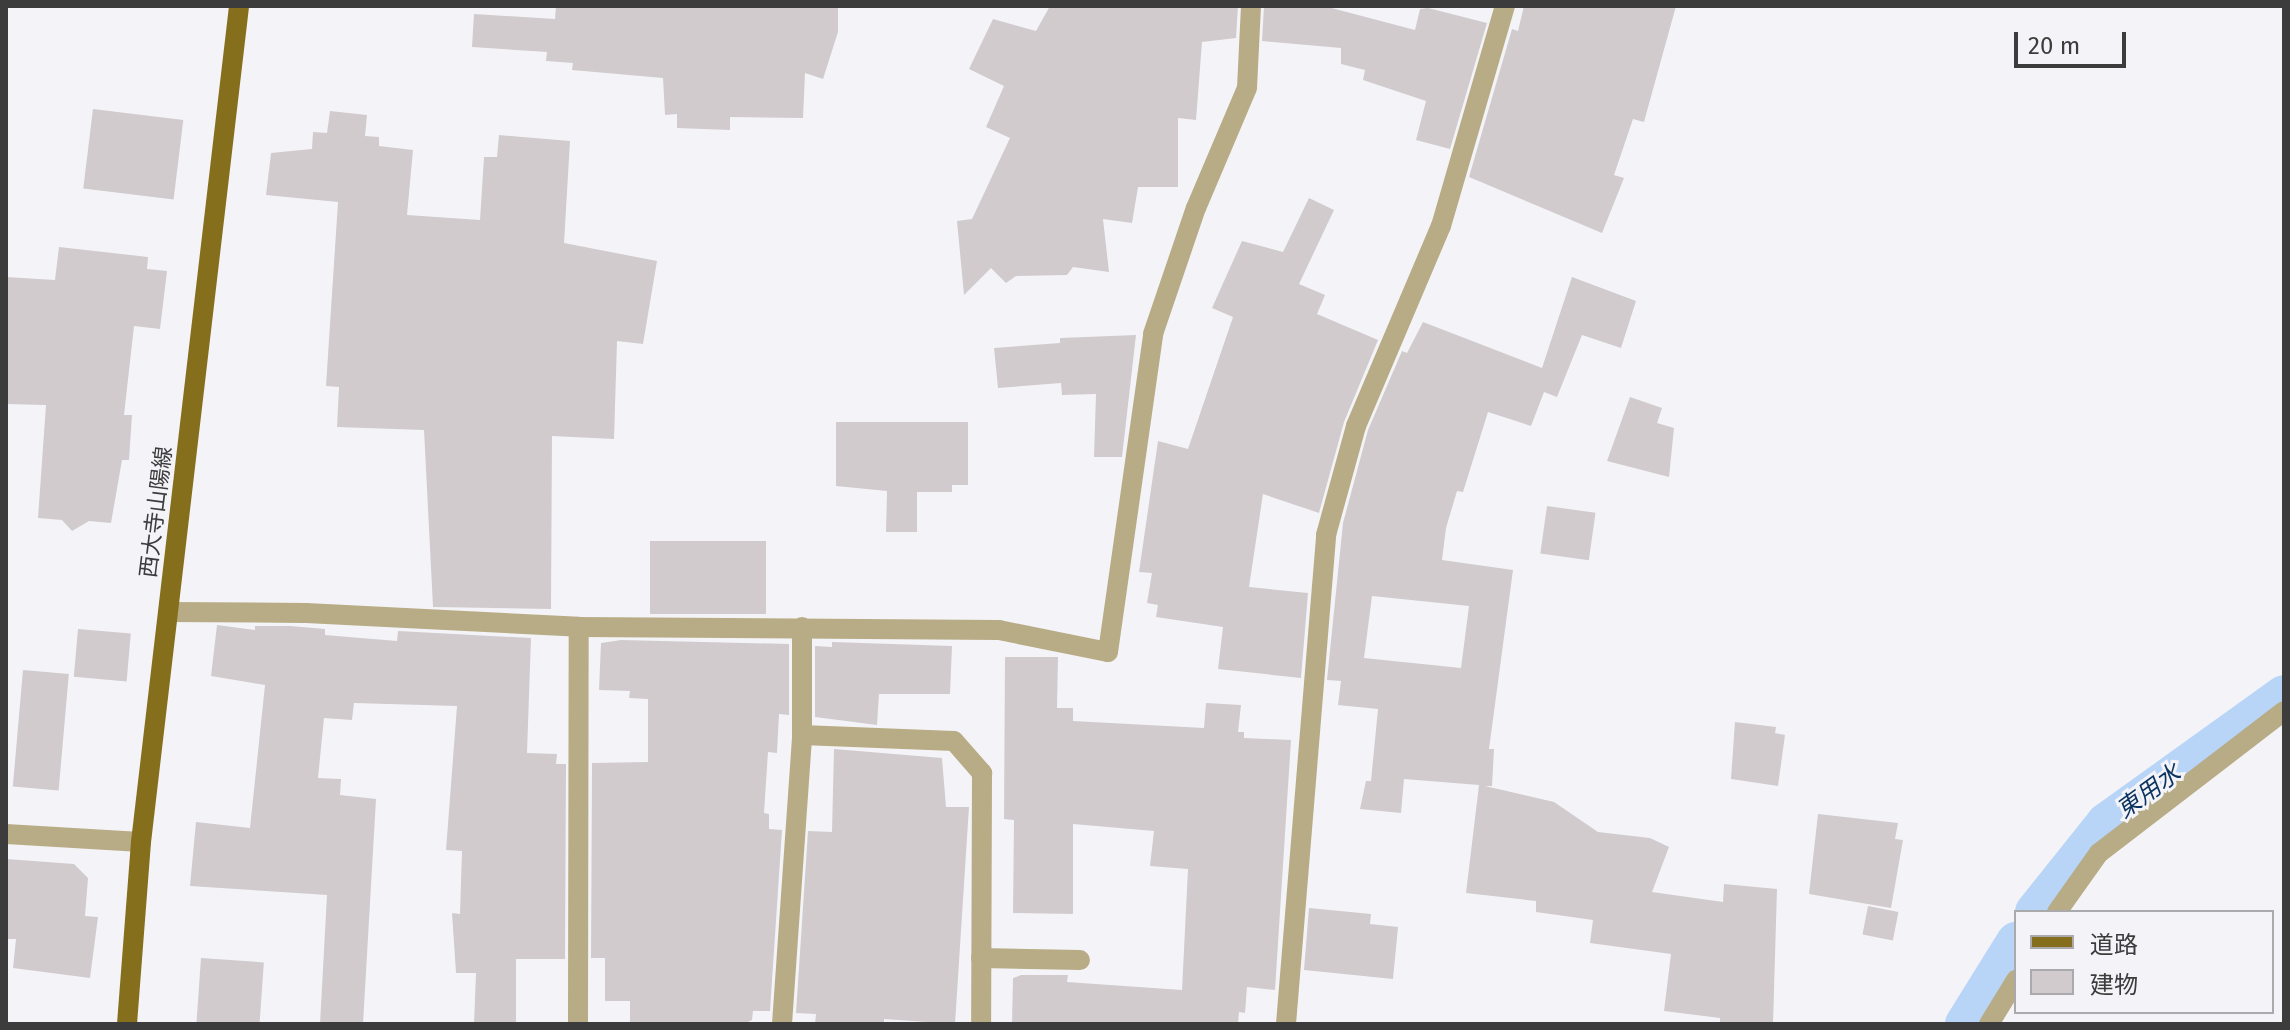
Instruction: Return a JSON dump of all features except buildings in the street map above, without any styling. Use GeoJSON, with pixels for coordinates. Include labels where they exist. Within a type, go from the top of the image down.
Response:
{"type":"FeatureCollection","features":[{"type":"Feature","properties":{"kind":"main road","name":"西大寺山陽線"},"geometry":{"type":"LineString","coordinates":[[127,1024],[141,842],[239,6]]}},
{"type":"Feature","properties":{"kind":"street"},"geometry":{"type":"LineString","coordinates":[[169,612],[306,613],[579,627],[999,630],[1108,652],[1153,334],[1196,208],[1247,88],[1251,6]]}},
{"type":"Feature","properties":{"kind":"street"},"geometry":{"type":"LineString","coordinates":[[1286,1024],[1326,535],[1356,426],[1441,226],[1505,6]]}},
{"type":"Feature","properties":{"kind":"street"},"geometry":{"type":"LineString","coordinates":[[578,1024],[579,627]]}},
{"type":"Feature","properties":{"kind":"street"},"geometry":{"type":"LineString","coordinates":[[782,1024],[802,735],[802,627]]}},
{"type":"Feature","properties":{"kind":"street"},"geometry":{"type":"LineString","coordinates":[[2058,910],[2099,853],[2284,711]]}},
{"type":"Feature","properties":{"kind":"street"},"geometry":{"type":"LineString","coordinates":[[802,735],[954,741],[982,773],[981,1024]]}},
{"type":"Feature","properties":{"kind":"street"},"geometry":{"type":"LineString","coordinates":[[6,834],[141,842]]}},
{"type":"Feature","properties":{"kind":"street"},"geometry":{"type":"LineString","coordinates":[[981,958],[1080,960]]}},
{"type":"Feature","properties":{"kind":"street"},"geometry":{"type":"LineString","coordinates":[[1989,1024],[2014,983]]}},
{"type":"Feature","properties":{"kind":"waterway","name":"東用水"},"geometry":{"type":"LineString","coordinates":[[2037,910],[2106,823],[2284,695]]}},
{"type":"Feature","properties":{"kind":"waterway","name":"東用水"},"geometry":{"type":"LineString","coordinates":[[1965,1024],[2014,945]]}}]}
